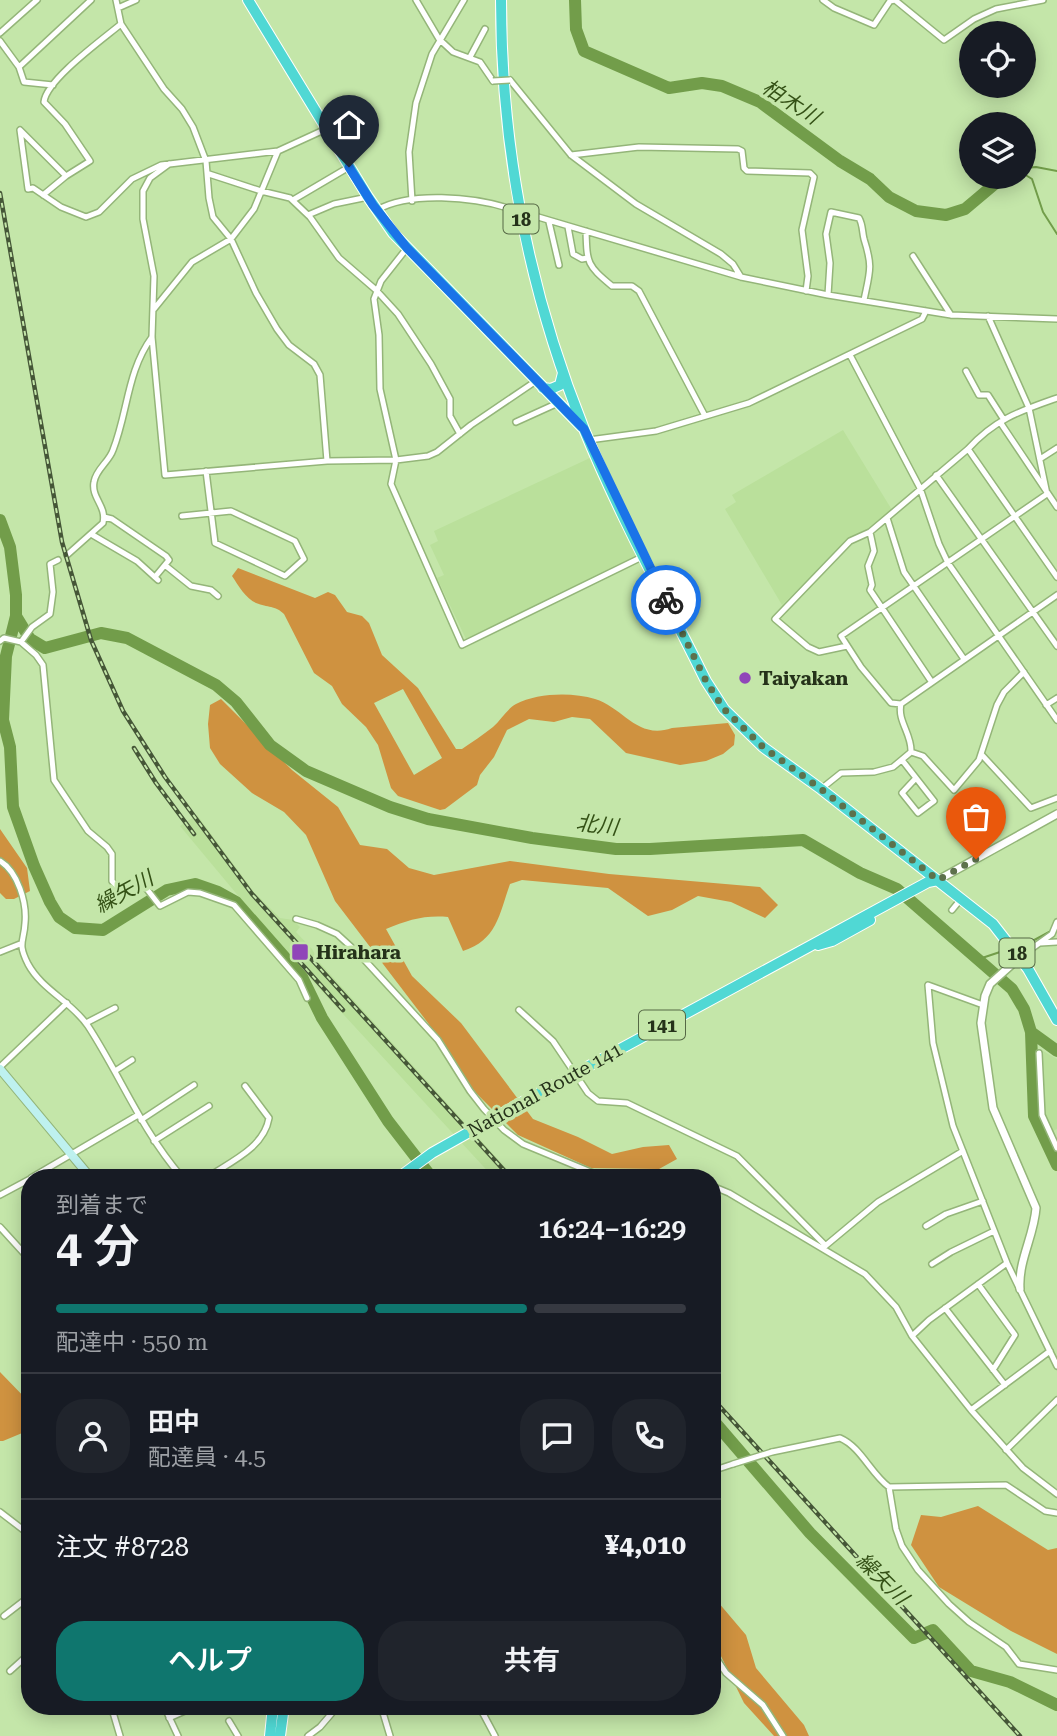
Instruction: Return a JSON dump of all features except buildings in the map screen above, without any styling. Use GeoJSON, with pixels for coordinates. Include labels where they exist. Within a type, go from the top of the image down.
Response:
{"type":"FeatureCollection","features":[{"type":"Feature","properties":{"kind":"highway"},"geometry":{"type":"LineString","coordinates":[[248,0],[377,210],[407,248],[584,429]]}},
{"type":"Feature","properties":{"kind":"highway","name":"18"},"geometry":{"type":"LineString","coordinates":[[501,0],[504,108],[517,202],[539,293],[563,373],[589,440],[706,681],[724,709],[763,747],[962,897],[993,924],[1020,957],[1057,1020]]}},
{"type":"Feature","properties":{"kind":"highway"},"geometry":{"type":"LineString","coordinates":[[540,385],[551,389],[560,385],[563,373]]}},
{"type":"Feature","properties":{"kind":"highway","name":"National Route 141"},"geometry":{"type":"LineString","coordinates":[[410,1169],[432,1153],[575,1072],[807,949],[830,934],[938,880]]}},
{"type":"Feature","properties":{"kind":"highway"},"geometry":{"type":"LineString","coordinates":[[270,1736],[272,1715]]}},
{"type":"Feature","properties":{"kind":"highway"},"geometry":{"type":"LineString","coordinates":[[280,1736],[283,1715]]}},
{"type":"Feature","properties":{"kind":"main road"},"geometry":{"type":"LineString","coordinates":[[0,1068],[83,1169]]}},
{"type":"Feature","properties":{"kind":"street"},"geometry":{"type":"LineString","coordinates":[[0,33],[37,0]]}},
{"type":"Feature","properties":{"kind":"street"},"geometry":{"type":"LineString","coordinates":[[19,66],[91,0]]}},
{"type":"Feature","properties":{"kind":"street"},"geometry":{"type":"LineString","coordinates":[[116,0],[121,24],[193,127],[209,174],[209,198],[213,217],[231,239],[256,293],[277,329],[289,345],[314,365],[320,375],[327,461]]}},
{"type":"Feature","properties":{"kind":"street"},"geometry":{"type":"LineString","coordinates":[[118,8],[136,0]]}},
{"type":"Feature","properties":{"kind":"street"},"geometry":{"type":"LineString","coordinates":[[415,0],[439,39],[453,52],[480,62],[493,81],[510,80],[571,155],[636,204],[721,254],[733,264],[741,277]]}},
{"type":"Feature","properties":{"kind":"street"},"geometry":{"type":"LineString","coordinates":[[412,201],[409,152],[416,103],[432,54],[464,0]]}},
{"type":"Feature","properties":{"kind":"street"},"geometry":{"type":"LineString","coordinates":[[823,0],[834,8],[874,25],[890,1],[895,1],[943,40],[974,19],[996,9],[1043,0]]}},
{"type":"Feature","properties":{"kind":"street"},"geometry":{"type":"LineString","coordinates":[[43,195],[90,161],[65,124],[44,102],[44,96],[59,76],[121,24]]}},
{"type":"Feature","properties":{"kind":"street"},"geometry":{"type":"LineString","coordinates":[[470,57],[485,29]]}},
{"type":"Feature","properties":{"kind":"street"},"geometry":{"type":"LineString","coordinates":[[0,41],[19,66],[24,82],[53,85]]}},
{"type":"Feature","properties":{"kind":"street"},"geometry":{"type":"LineString","coordinates":[[66,176],[20,130],[28,189],[33,188],[61,206],[86,216],[99,212],[132,179],[169,164],[278,151],[326,129]]}},
{"type":"Feature","properties":{"kind":"street"},"geometry":{"type":"LineString","coordinates":[[571,155],[639,147],[738,149],[742,151],[744,168],[747,171],[810,173],[814,177],[802,230],[808,276],[806,291]]}},
{"type":"Feature","properties":{"kind":"street"},"geometry":{"type":"LineString","coordinates":[[153,311],[192,262],[231,239],[254,209],[278,151]]}},
{"type":"Feature","properties":{"kind":"street"},"geometry":{"type":"LineString","coordinates":[[169,164],[150,178],[144,191],[143,219],[154,276],[152,337],[165,475],[327,461],[396,460],[428,456],[540,385]]}},
{"type":"Feature","properties":{"kind":"street"},"geometry":{"type":"LineString","coordinates":[[293,201],[349,167]]}},
{"type":"Feature","properties":{"kind":"street"},"geometry":{"type":"LineString","coordinates":[[209,174],[290,198],[308,215],[339,258],[376,290],[398,314],[450,399],[450,416],[460,435]]}},
{"type":"Feature","properties":{"kind":"street"},"geometry":{"type":"LineString","coordinates":[[308,215],[334,204],[368,197]]}},
{"type":"Feature","properties":{"kind":"street"},"geometry":{"type":"LineString","coordinates":[[377,210],[412,201],[445,197],[471,199],[741,277],[806,291],[951,315],[1057,319]]}},
{"type":"Feature","properties":{"kind":"street"},"geometry":{"type":"LineString","coordinates":[[828,295],[830,263],[826,234],[831,212],[859,218],[862,224],[863,236],[871,257],[864,300]]}},
{"type":"Feature","properties":{"kind":"street"},"geometry":{"type":"LineString","coordinates":[[549,222],[559,265]]}},
{"type":"Feature","properties":{"kind":"street"},"geometry":{"type":"LineString","coordinates":[[568,227],[573,254],[582,259],[587,258]]}},
{"type":"Feature","properties":{"kind":"street"},"geometry":{"type":"LineString","coordinates":[[586,231],[587,258],[591,267],[612,286],[632,286],[639,291],[705,415]]}},
{"type":"Feature","properties":{"kind":"street"},"geometry":{"type":"LineString","coordinates":[[407,248],[376,290],[374,299],[379,335],[380,389],[396,460],[391,484],[462,645],[644,556]]}},
{"type":"Feature","properties":{"kind":"street"},"geometry":{"type":"LineString","coordinates":[[913,256],[951,315]]}},
{"type":"Feature","properties":{"kind":"street"},"geometry":{"type":"LineString","coordinates":[[589,440],[656,431],[749,403],[922,319],[926,311]]}},
{"type":"Feature","properties":{"kind":"street"},"geometry":{"type":"LineString","coordinates":[[988,316],[1029,408],[1040,460],[1057,507]]}},
{"type":"Feature","properties":{"kind":"street"},"geometry":{"type":"LineString","coordinates":[[67,555],[103,523],[104,510],[94,494],[96,475],[113,452],[130,379],[142,351],[152,337]]}},
{"type":"Feature","properties":{"kind":"street"},"geometry":{"type":"LineString","coordinates":[[850,355],[920,488],[948,563],[1057,720]]}},
{"type":"Feature","properties":{"kind":"street"},"geometry":{"type":"LineString","coordinates":[[966,371],[979,394],[988,395],[1052,496]]}},
{"type":"Feature","properties":{"kind":"street"},"geometry":{"type":"LineString","coordinates":[[847,646],[819,652],[808,647],[775,619],[850,541],[870,532],[968,449],[982,433],[1020,410],[1057,398]]}},
{"type":"Feature","properties":{"kind":"street"},"geometry":{"type":"LineString","coordinates":[[516,422],[558,403]]}},
{"type":"Feature","properties":{"kind":"street"},"geometry":{"type":"LineString","coordinates":[[1040,460],[1057,448]]}},
{"type":"Feature","properties":{"kind":"street"},"geometry":{"type":"LineString","coordinates":[[968,449],[1057,577]]}},
{"type":"Feature","properties":{"kind":"street"},"geometry":{"type":"LineString","coordinates":[[182,516],[212,514],[232,510],[295,541],[304,559],[285,576],[215,543],[212,514],[206,471]]}},
{"type":"Feature","properties":{"kind":"street"},"geometry":{"type":"LineString","coordinates":[[936,475],[1057,646]]}},
{"type":"Feature","properties":{"kind":"street"},"geometry":{"type":"LineString","coordinates":[[901,704],[891,703],[861,667],[841,636],[1015,516],[1052,496]]}},
{"type":"Feature","properties":{"kind":"street"},"geometry":{"type":"LineString","coordinates":[[91,534],[137,561],[157,578],[169,560],[166,556],[112,519],[104,517]]}},
{"type":"Feature","properties":{"kind":"street"},"geometry":{"type":"LineString","coordinates":[[887,517],[904,572],[964,659]]}},
{"type":"Feature","properties":{"kind":"street"},"geometry":{"type":"LineString","coordinates":[[870,532],[874,551],[867,566],[872,585],[870,590],[931,681]]}},
{"type":"Feature","properties":{"kind":"street"},"geometry":{"type":"LineString","coordinates":[[21,640],[43,621],[52,608],[50,564],[58,560]]}},
{"type":"Feature","properties":{"kind":"street"},"geometry":{"type":"LineString","coordinates":[[166,566],[191,586],[211,590],[218,596]]}},
{"type":"Feature","properties":{"kind":"street"},"geometry":{"type":"LineString","coordinates":[[821,789],[841,773],[873,772],[893,767],[902,760],[911,752],[911,740],[900,710],[901,704],[1057,595]]}},
{"type":"Feature","properties":{"kind":"street"},"geometry":{"type":"LineString","coordinates":[[2,639],[21,640],[43,665],[54,780],[88,831],[112,854],[112,881],[116,887],[121,891],[141,885],[160,906],[188,892],[200,893],[234,905],[299,980],[307,998]]}},
{"type":"Feature","properties":{"kind":"street"},"geometry":{"type":"LineString","coordinates":[[911,752],[923,756],[954,790],[972,771],[981,754],[1004,692],[1024,672]]}},
{"type":"Feature","properties":{"kind":"street"},"geometry":{"type":"LineString","coordinates":[[1046,705],[1057,698]]}},
{"type":"Feature","properties":{"kind":"street"},"geometry":{"type":"LineString","coordinates":[[981,754],[1031,808],[1057,798]]}},
{"type":"Feature","properties":{"kind":"street"},"geometry":{"type":"LineString","coordinates":[[902,760],[934,801],[918,813],[902,793],[916,778]]}},
{"type":"Feature","properties":{"kind":"street"},"geometry":{"type":"LineString","coordinates":[[938,880],[1057,814]]}},
{"type":"Feature","properties":{"kind":"street"},"geometry":{"type":"LineString","coordinates":[[0,861],[7,865],[15,877],[25,911],[20,944],[28,963],[51,992],[68,1003],[86,1023],[154,1141],[177,1169]]}},
{"type":"Feature","properties":{"kind":"street"},"geometry":{"type":"LineString","coordinates":[[952,910],[962,897]]}},
{"type":"Feature","properties":{"kind":"street"},"geometry":{"type":"LineString","coordinates":[[296,919],[337,934],[360,955],[438,1041],[470,1091],[504,1130],[523,1144],[583,1169]]}},
{"type":"Feature","properties":{"kind":"street"},"geometry":{"type":"LineString","coordinates":[[1020,1289],[1019,1274],[1035,1221],[1036,1208],[993,1108],[981,1023],[990,984],[1006,968],[1052,934],[1057,922]]}},
{"type":"Feature","properties":{"kind":"street"},"geometry":{"type":"LineString","coordinates":[[1040,943],[1057,942]]}},
{"type":"Feature","properties":{"kind":"street"},"geometry":{"type":"LineString","coordinates":[[0,952],[20,944]]}},
{"type":"Feature","properties":{"kind":"street"},"geometry":{"type":"LineString","coordinates":[[983,1005],[928,985],[933,1043],[951,1116],[1007,1263],[1057,1366]]}},
{"type":"Feature","properties":{"kind":"street"},"geometry":{"type":"LineString","coordinates":[[0,1068],[68,1003]]}},
{"type":"Feature","properties":{"kind":"street"},"geometry":{"type":"LineString","coordinates":[[86,1023],[115,1009]]}},
{"type":"Feature","properties":{"kind":"street"},"geometry":{"type":"LineString","coordinates":[[519,1010],[553,1041],[588,1093],[598,1101],[627,1103],[737,1156],[823,1247]]}},
{"type":"Feature","properties":{"kind":"street"},"geometry":{"type":"LineString","coordinates":[[1040,1053],[1042,1115],[1057,1148]]}},
{"type":"Feature","properties":{"kind":"street"},"geometry":{"type":"LineString","coordinates":[[115,1071],[132,1060]]}},
{"type":"Feature","properties":{"kind":"street"},"geometry":{"type":"LineString","coordinates":[[46,1169],[194,1085]]}},
{"type":"Feature","properties":{"kind":"street"},"geometry":{"type":"LineString","coordinates":[[220,1169],[246,1152],[267,1130],[269,1118],[244,1086]]}},
{"type":"Feature","properties":{"kind":"street"},"geometry":{"type":"LineString","coordinates":[[154,1141],[209,1106]]}},
{"type":"Feature","properties":{"kind":"street"},"geometry":{"type":"LineString","coordinates":[[823,1247],[878,1202],[963,1151]]}},
{"type":"Feature","properties":{"kind":"street"},"geometry":{"type":"LineString","coordinates":[[0,1195],[21,1183]]}},
{"type":"Feature","properties":{"kind":"street"},"geometry":{"type":"LineString","coordinates":[[721,1189],[865,1274],[896,1307],[912,1335],[971,1410],[1023,1468],[1057,1494]]}},
{"type":"Feature","properties":{"kind":"street"},"geometry":{"type":"LineString","coordinates":[[926,1226],[946,1214],[983,1201]]}},
{"type":"Feature","properties":{"kind":"street"},"geometry":{"type":"LineString","coordinates":[[0,1227],[21,1250]]}},
{"type":"Feature","properties":{"kind":"street"},"geometry":{"type":"LineString","coordinates":[[932,1264],[994,1231]]}},
{"type":"Feature","properties":{"kind":"street"},"geometry":{"type":"LineString","coordinates":[[912,1335],[1007,1263]]}},
{"type":"Feature","properties":{"kind":"street"},"geometry":{"type":"LineString","coordinates":[[978,1284],[1016,1335],[993,1370]]}},
{"type":"Feature","properties":{"kind":"street"},"geometry":{"type":"LineString","coordinates":[[945,1308],[1005,1385]]}},
{"type":"Feature","properties":{"kind":"street"},"geometry":{"type":"LineString","coordinates":[[971,1410],[1050,1352]]}},
{"type":"Feature","properties":{"kind":"street"},"geometry":{"type":"LineString","coordinates":[[1006,1450],[1057,1400]]}},
{"type":"Feature","properties":{"kind":"street"},"geometry":{"type":"LineString","coordinates":[[721,1468],[772,1452],[840,1438],[850,1444],[889,1488],[1006,1485],[1045,1511],[1057,1513]]}},
{"type":"Feature","properties":{"kind":"street"},"geometry":{"type":"LineString","coordinates":[[889,1488],[896,1529],[902,1546],[918,1570],[949,1604],[1006,1647],[1018,1664],[1057,1670]]}},
{"type":"Feature","properties":{"kind":"street"},"geometry":{"type":"LineString","coordinates":[[0,1512],[21,1528]]}},
{"type":"Feature","properties":{"kind":"street"},"geometry":{"type":"LineString","coordinates":[[4,1616],[21,1603]]}},
{"type":"Feature","properties":{"kind":"street"},"geometry":{"type":"LineString","coordinates":[[10,1671],[21,1662]]}},
{"type":"Feature","properties":{"kind":"street"},"geometry":{"type":"LineString","coordinates":[[721,1666],[763,1705],[783,1736]]}},
{"type":"Feature","properties":{"kind":"street"},"geometry":{"type":"LineString","coordinates":[[113,1715],[120,1736]]}},
{"type":"Feature","properties":{"kind":"street"},"geometry":{"type":"LineString","coordinates":[[168,1715],[174,1735]]}},
{"type":"Feature","properties":{"kind":"street"},"geometry":{"type":"LineString","coordinates":[[169,1718],[176,1715]]}},
{"type":"Feature","properties":{"kind":"street"},"geometry":{"type":"LineString","coordinates":[[308,1736],[330,1715]]}},
{"type":"Feature","properties":{"kind":"street"},"geometry":{"type":"LineString","coordinates":[[383,1715],[390,1736]]}},
{"type":"Feature","properties":{"kind":"street"},"geometry":{"type":"LineString","coordinates":[[484,1715],[495,1736]]}},
{"type":"Feature","properties":{"kind":"street"},"geometry":{"type":"LineString","coordinates":[[229,1721],[238,1736]]}},
{"type":"Feature","properties":{"kind":"shaded area"},"geometry":{"type":"Polygon","coordinates":[[[843,430],[892,510],[874,526],[847,541],[782,605],[725,509],[736,502],[732,495],[843,430]]]}},
{"type":"Feature","properties":{"kind":"shaded area"},"geometry":{"type":"Polygon","coordinates":[[[592,457],[640,557],[466,639],[437,578],[444,575],[430,545],[438,541],[434,531],[592,457]]]}},
{"type":"Feature","properties":{"kind":"shaded area"},"geometry":{"type":"Polygon","coordinates":[[[238,568],[315,598],[328,592],[335,595],[347,612],[362,616],[369,623],[382,655],[418,688],[456,749],[462,749],[489,730],[516,704],[555,695],[595,699],[649,730],[728,723],[735,735],[734,745],[723,754],[706,761],[680,765],[626,753],[590,719],[572,717],[554,722],[529,719],[507,730],[494,757],[480,775],[477,785],[445,809],[440,810],[398,796],[391,788],[378,745],[366,727],[342,704],[332,686],[314,673],[284,614],[252,601],[232,576],[238,568]],[[403,689],[374,703],[414,775],[442,758],[403,689]]]}},
{"type":"Feature","properties":{"kind":"shaded area"},"geometry":{"type":"Polygon","coordinates":[[[221,699],[292,770],[338,807],[360,845],[387,849],[409,868],[434,875],[510,861],[609,874],[760,887],[778,905],[765,918],[731,902],[698,896],[672,910],[648,916],[608,888],[522,880],[510,884],[490,933],[463,951],[448,917],[416,919],[386,929],[412,976],[461,1023],[533,1119],[612,1154],[669,1145],[677,1159],[659,1169],[591,1168],[518,1135],[473,1090],[428,1023],[335,901],[306,835],[284,812],[252,793],[220,764],[210,748],[208,724],[210,705],[221,699]]]}},
{"type":"Feature","properties":{"kind":"shaded area","name":"Hirahara"},"geometry":{"type":"Polygon","coordinates":[[[197,815],[254,892],[280,918],[293,920],[300,927],[296,932],[312,949],[320,963],[507,1169],[486,1169],[274,939],[180,826],[197,815]]]}},
{"type":"Feature","properties":{"kind":"shaded area"},"geometry":{"type":"Polygon","coordinates":[[[0,829],[27,868],[30,891],[14,899],[6,899],[0,893],[0,829]]]}},
{"type":"Feature","properties":{"kind":"shaded area"},"geometry":{"type":"Polygon","coordinates":[[[1043,1051],[1057,1059],[1057,1129],[1049,1133],[1042,1107],[1043,1051]]]}},
{"type":"Feature","properties":{"kind":"shaded area"},"geometry":{"type":"Polygon","coordinates":[[[0,1372],[21,1394],[21,1434],[0,1441],[0,1372]]]}},
{"type":"Feature","properties":{"kind":"shaded area"},"geometry":{"type":"Polygon","coordinates":[[[978,1506],[1048,1550],[1057,1548],[1057,1654],[1011,1631],[939,1587],[911,1545],[921,1515],[941,1517],[978,1506]]]}},
{"type":"Feature","properties":{"kind":"shaded area"},"geometry":{"type":"Polygon","coordinates":[[[721,1606],[746,1635],[756,1668],[804,1725],[809,1736],[774,1736],[744,1703],[721,1656],[721,1606]]]}},
{"type":"Feature","properties":{"kind":"waterway","name":"柏木川"},"geometry":{"type":"LineString","coordinates":[[575,0],[576,29],[584,51],[669,88],[702,83],[722,86],[760,102],[840,161],[870,179],[889,197],[916,211],[946,215],[965,209],[989,189]]}},
{"type":"Feature","properties":{"kind":"waterway","name":"柏木川"},"geometry":{"type":"LineString","coordinates":[[1036,167],[1057,171]]}},
{"type":"Feature","properties":{"kind":"waterway"},"geometry":{"type":"LineString","coordinates":[[1035,189],[1043,212],[1057,234]]}},
{"type":"Feature","properties":{"kind":"waterway","name":"繰矢川"},"geometry":{"type":"LineString","coordinates":[[0,520],[10,547],[16,595],[16,616],[6,656],[3,720],[10,747],[13,807],[34,866],[59,917],[75,928],[103,930],[167,890],[195,884],[236,902],[302,977],[322,1018],[388,1121],[425,1169]]}},
{"type":"Feature","properties":{"kind":"waterway","name":"北川"},"geometry":{"type":"LineString","coordinates":[[16,616],[30,639],[45,648],[101,633],[127,638],[216,685],[236,702],[270,745],[306,771],[390,807],[428,819],[532,838],[616,849],[803,840],[860,873],[897,889],[1012,989],[1024,1009],[1031,1032],[1034,1116],[1057,1165]]}},
{"type":"Feature","properties":{"kind":"waterway"},"geometry":{"type":"LineString","coordinates":[[1015,948],[1051,931]]}},
{"type":"Feature","properties":{"kind":"waterway"},"geometry":{"type":"LineString","coordinates":[[978,957],[1006,950]]}},
{"type":"Feature","properties":{"kind":"waterway"},"geometry":{"type":"LineString","coordinates":[[1031,1032],[1057,1051]]}},
{"type":"Feature","properties":{"kind":"waterway","name":"繰矢川"},"geometry":{"type":"LineString","coordinates":[[721,1429],[810,1533],[914,1638],[933,1630],[971,1671],[1010,1682],[1057,1705]]}},
{"type":"Feature","properties":{"kind":"railway"},"geometry":{"type":"LineString","coordinates":[[0,193],[62,542],[91,640],[123,711],[165,777],[252,894],[503,1169]]}},
{"type":"Feature","properties":{"kind":"railway"},"geometry":{"type":"LineString","coordinates":[[134,748],[194,834]]}},
{"type":"Feature","properties":{"kind":"railway"},"geometry":{"type":"LineString","coordinates":[[299,961],[343,1010]]}},
{"type":"Feature","properties":{"kind":"railway"},"geometry":{"type":"LineString","coordinates":[[721,1408],[1020,1736]]}},
{"type":"Feature","properties":{"kind":"way so far"},"geometry":{"type":"LineString","coordinates":[[666,600],[706,681],[724,709],[763,747],[938,880],[976,859]]}},
{"type":"Feature","properties":{"kind":"place","name":"Taiyakan"},"geometry":{"type":"Point","coordinates":[745,678]}},
{"type":"Feature","properties":{"kind":"place","name":"Hirahara"},"geometry":{"type":"Point","coordinates":[300,952]}},
{"type":"Feature","properties":{"kind":"route"},"geometry":{"type":"LineString","coordinates":[[349,167],[393,233],[584,429],[666,600]]}}]}
